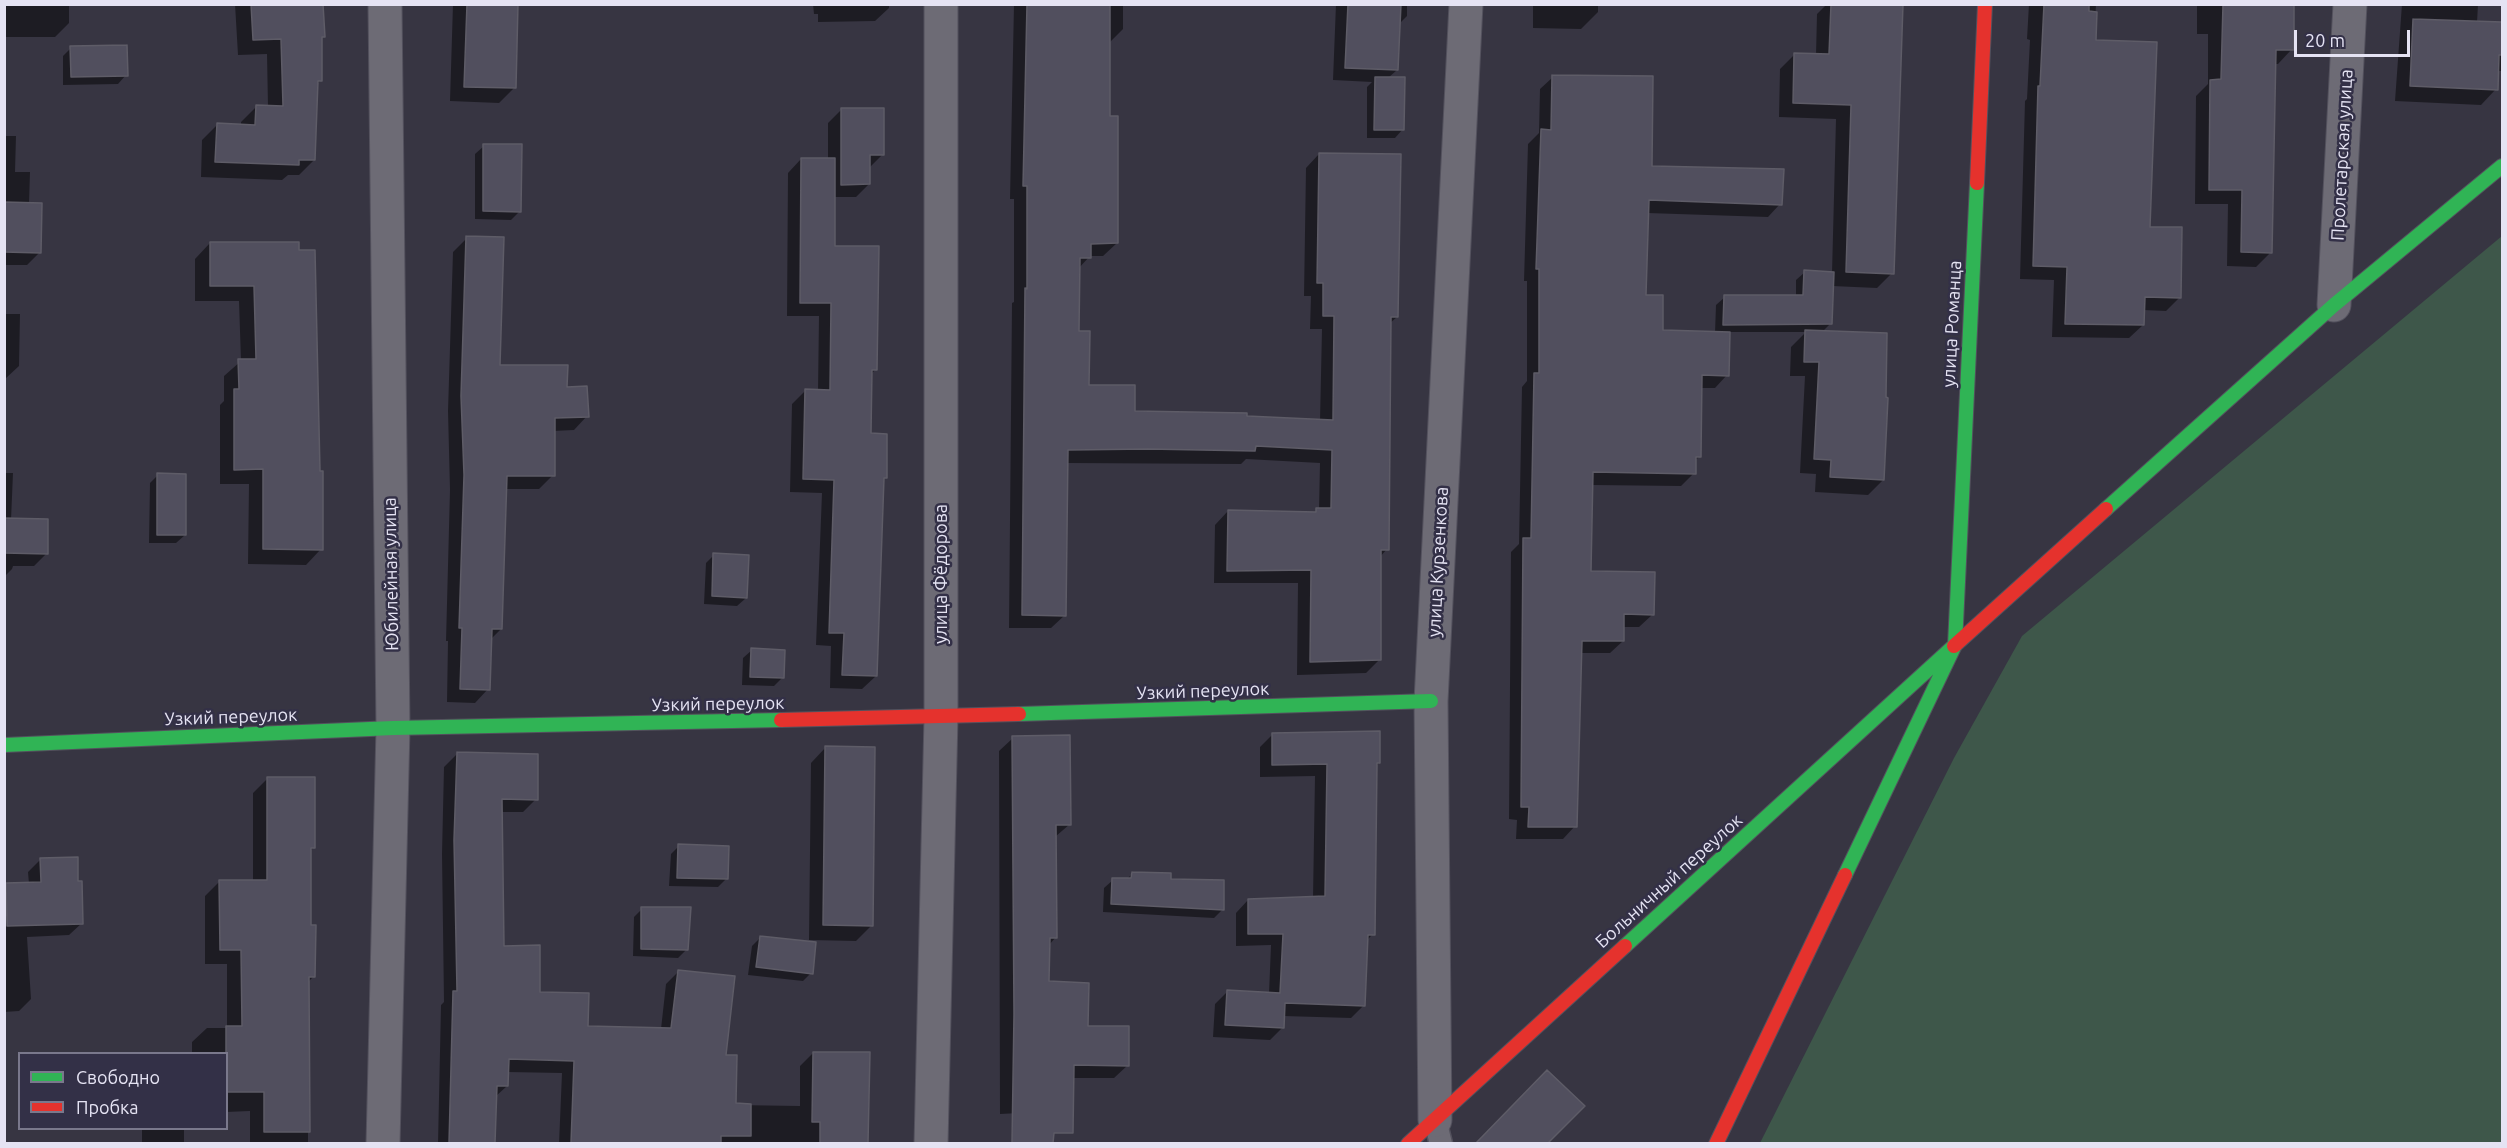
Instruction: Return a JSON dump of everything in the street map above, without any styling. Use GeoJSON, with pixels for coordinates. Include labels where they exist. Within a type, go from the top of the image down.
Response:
{"type":"FeatureCollection","features":[{"type":"Feature","properties":{"kind":"street","name":"Юбилейная улица"},"geometry":{"type":"LineString","coordinates":[[383,1143],[393,728],[385,4]]}},
{"type":"Feature","properties":{"kind":"street","name":"улица Фёдорова"},"geometry":{"type":"LineString","coordinates":[[931,1143],[941,717],[941,4]]}},
{"type":"Feature","properties":{"kind":"street","name":"улица Курзенкова"},"geometry":{"type":"LineString","coordinates":[[1438,1132],[1431,701],[1466,4]]}},
{"type":"Feature","properties":{"kind":"street","name":"улица Романца"},"geometry":{"type":"LineString","coordinates":[[1955,645],[1985,4]]}},
{"type":"Feature","properties":{"kind":"street","name":"Пролетарская улица"},"geometry":{"type":"LineString","coordinates":[[2334,305],[2350,4]]}},
{"type":"Feature","properties":{"kind":"street","name":"Больничный переулок"},"geometry":{"type":"LineString","coordinates":[[1408,1143],[1438,1132],[1955,645],[2334,305],[2502,166]]}},
{"type":"Feature","properties":{"kind":"street"},"geometry":{"type":"LineString","coordinates":[[1716,1143],[1955,645]]}},
{"type":"Feature","properties":{"kind":"street","name":"Узкий переулок"},"geometry":{"type":"LineString","coordinates":[[4,745],[393,728],[941,717],[1431,701]]}},
{"type":"Feature","properties":{"kind":"green space"},"geometry":{"type":"Polygon","coordinates":[[[2502,236],[2502,1143],[1760,1143],[1954,758],[2022,636],[2502,236]]]}},
{"type":"Feature","properties":{"kind":"building"},"geometry":{"type":"Polygon","coordinates":[[[251,4],[323,4],[325,37],[322,37],[322,81],[318,81],[315,160],[299,160],[299,165],[215,162],[217,123],[255,125],[256,105],[283,106],[281,39],[253,40],[251,4]]]}},
{"type":"Feature","properties":{"kind":"building"},"geometry":{"type":"Polygon","coordinates":[[[467,4],[518,4],[516,88],[464,87],[467,4]]]}},
{"type":"Feature","properties":{"kind":"building"},"geometry":{"type":"Polygon","coordinates":[[[1027,4],[1110,4],[1110,116],[1118,116],[1118,243],[1091,244],[1091,258],[1080,258],[1079,331],[1090,331],[1089,385],[1135,385],[1135,411],[1247,413],[1247,416],[1333,420],[1334,316],[1323,316],[1323,283],[1317,283],[1319,153],[1401,154],[1398,317],[1391,317],[1389,550],[1381,550],[1381,660],[1310,662],[1311,570],[1227,571],[1228,510],[1316,512],[1316,508],[1331,508],[1332,450],[1256,446],[1255,451],[1068,450],[1066,616],[1022,615],[1025,288],[1027,289],[1027,186],[1023,186],[1027,4]]]}},
{"type":"Feature","properties":{"kind":"building"},"geometry":{"type":"Polygon","coordinates":[[[1348,4],[1401,4],[1398,70],[1345,68],[1348,4]]]}},
{"type":"Feature","properties":{"kind":"building"},"geometry":{"type":"Polygon","coordinates":[[[1831,4],[1903,4],[1894,274],[1846,272],[1851,105],[1793,103],[1794,53],[1829,54],[1831,4]]]}},
{"type":"Feature","properties":{"kind":"building"},"geometry":{"type":"Polygon","coordinates":[[[2044,4],[2089,4],[2089,11],[2097,12],[2096,40],[2157,42],[2150,227],[2182,227],[2181,298],[2145,297],[2144,325],[2065,324],[2067,267],[2033,266],[2038,86],[2040,86],[2044,4]]]}},
{"type":"Feature","properties":{"kind":"building"},"geometry":{"type":"Polygon","coordinates":[[[2223,4],[2294,4],[2294,50],[2276,50],[2272,253],[2241,252],[2242,190],[2209,190],[2210,80],[2221,79],[2223,4]]]}},
{"type":"Feature","properties":{"kind":"building"},"geometry":{"type":"Polygon","coordinates":[[[2413,19],[2502,22],[2502,55],[2499,55],[2498,90],[2410,86],[2413,19]]]}},
{"type":"Feature","properties":{"kind":"building"},"geometry":{"type":"Polygon","coordinates":[[[127,45],[128,76],[71,77],[70,46],[127,45]]]}},
{"type":"Feature","properties":{"kind":"building"},"geometry":{"type":"Polygon","coordinates":[[[1552,75],[1653,76],[1652,166],[1784,169],[1782,205],[1649,200],[1646,295],[1663,295],[1663,330],[1730,332],[1729,376],[1702,375],[1701,457],[1696,457],[1696,474],[1593,472],[1591,571],[1655,572],[1654,615],[1624,614],[1624,641],[1582,641],[1577,827],[1528,827],[1529,807],[1521,807],[1523,538],[1531,538],[1534,373],[1539,373],[1539,269],[1536,269],[1541,129],[1551,130],[1552,75]]]}},
{"type":"Feature","properties":{"kind":"building"},"geometry":{"type":"Polygon","coordinates":[[[1375,77],[1405,77],[1404,130],[1374,130],[1375,77]]]}},
{"type":"Feature","properties":{"kind":"building"},"geometry":{"type":"Polygon","coordinates":[[[841,108],[884,108],[884,155],[870,155],[870,184],[841,185],[841,108]]]}},
{"type":"Feature","properties":{"kind":"building"},"geometry":{"type":"Polygon","coordinates":[[[483,144],[522,144],[521,212],[483,211],[483,144]]]}},
{"type":"Feature","properties":{"kind":"building"},"geometry":{"type":"Polygon","coordinates":[[[801,158],[835,158],[835,246],[879,246],[877,370],[872,370],[871,433],[887,434],[887,478],[884,478],[877,676],[842,675],[844,633],[829,633],[834,480],[803,479],[805,389],[830,390],[831,303],[800,303],[801,158]]]}},
{"type":"Feature","properties":{"kind":"building"},"geometry":{"type":"Polygon","coordinates":[[[4,202],[42,203],[41,253],[4,252],[4,202]]]}},
{"type":"Feature","properties":{"kind":"building"},"geometry":{"type":"Polygon","coordinates":[[[466,236],[504,237],[500,365],[568,365],[567,387],[587,386],[589,417],[555,418],[555,476],[507,476],[502,629],[492,629],[490,690],[460,689],[462,628],[459,628],[464,475],[461,396],[466,236]]]}},
{"type":"Feature","properties":{"kind":"building"},"geometry":{"type":"Polygon","coordinates":[[[210,242],[299,242],[299,250],[315,250],[320,471],[323,471],[323,550],[263,549],[263,469],[234,470],[234,389],[239,389],[238,359],[256,359],[254,286],[210,286],[210,242]]]}},
{"type":"Feature","properties":{"kind":"building"},"geometry":{"type":"Polygon","coordinates":[[[1804,270],[1834,272],[1832,324],[1723,325],[1724,295],[1803,295],[1804,270]]]}},
{"type":"Feature","properties":{"kind":"building"},"geometry":{"type":"Polygon","coordinates":[[[1805,330],[1887,333],[1886,397],[1888,398],[1884,480],[1830,477],[1831,460],[1814,459],[1819,362],[1804,362],[1805,330]]]}},
{"type":"Feature","properties":{"kind":"building"},"geometry":{"type":"Polygon","coordinates":[[[157,473],[186,474],[186,535],[157,535],[157,473]]]}},
{"type":"Feature","properties":{"kind":"building"},"geometry":{"type":"Polygon","coordinates":[[[4,518],[48,519],[48,554],[4,553],[4,518]]]}},
{"type":"Feature","properties":{"kind":"building"},"geometry":{"type":"Polygon","coordinates":[[[713,553],[749,555],[747,598],[712,596],[713,553]]]}},
{"type":"Feature","properties":{"kind":"building"},"geometry":{"type":"Polygon","coordinates":[[[751,648],[785,650],[784,678],[750,677],[751,648]]]}},
{"type":"Feature","properties":{"kind":"building"},"geometry":{"type":"Polygon","coordinates":[[[1380,731],[1380,763],[1377,763],[1375,935],[1368,935],[1365,1006],[1285,1003],[1284,1028],[1225,1025],[1227,990],[1280,993],[1283,934],[1248,934],[1248,899],[1325,896],[1327,764],[1272,765],[1272,733],[1380,731]]]}},
{"type":"Feature","properties":{"kind":"building"},"geometry":{"type":"Polygon","coordinates":[[[1070,735],[1071,825],[1056,825],[1057,938],[1050,938],[1049,981],[1089,983],[1088,1026],[1129,1026],[1129,1066],[1074,1065],[1073,1133],[1054,1133],[1053,1143],[1012,1143],[1014,1014],[1012,736],[1070,735]]]}},
{"type":"Feature","properties":{"kind":"building"},"geometry":{"type":"Polygon","coordinates":[[[825,746],[875,747],[873,926],[823,925],[825,746]]]}},
{"type":"Feature","properties":{"kind":"building"},"geometry":{"type":"Polygon","coordinates":[[[457,752],[538,754],[538,800],[502,799],[504,946],[540,945],[540,992],[589,993],[588,1026],[671,1028],[678,970],[735,976],[726,1055],[737,1055],[736,1103],[751,1104],[751,1136],[721,1136],[721,1143],[571,1143],[574,1061],[509,1059],[508,1086],[497,1086],[495,1143],[449,1143],[453,991],[457,991],[454,840],[457,752]]]}},
{"type":"Feature","properties":{"kind":"building"},"geometry":{"type":"Polygon","coordinates":[[[267,777],[315,777],[315,848],[311,848],[311,925],[316,925],[315,977],[309,977],[310,1132],[264,1132],[264,1092],[228,1092],[226,1026],[242,1026],[241,950],[220,950],[219,880],[267,880],[267,777]]]}},
{"type":"Feature","properties":{"kind":"building"},"geometry":{"type":"Polygon","coordinates":[[[678,844],[729,846],[728,879],[677,878],[678,844]]]}},
{"type":"Feature","properties":{"kind":"building"},"geometry":{"type":"Polygon","coordinates":[[[78,857],[78,881],[82,881],[83,924],[7,926],[6,883],[41,882],[40,858],[78,857]]]}},
{"type":"Feature","properties":{"kind":"building"},"geometry":{"type":"Polygon","coordinates":[[[1132,872],[1171,873],[1171,879],[1224,880],[1224,910],[1111,904],[1112,878],[1131,878],[1132,872]]]}},
{"type":"Feature","properties":{"kind":"building"},"geometry":{"type":"Polygon","coordinates":[[[641,907],[691,907],[688,950],[641,949],[641,907]]]}},
{"type":"Feature","properties":{"kind":"building"},"geometry":{"type":"Polygon","coordinates":[[[760,936],[816,942],[813,974],[756,967],[760,936]]]}},
{"type":"Feature","properties":{"kind":"building"},"geometry":{"type":"Polygon","coordinates":[[[813,1052],[870,1052],[868,1143],[820,1143],[820,1122],[812,1122],[813,1052]]]}},
{"type":"Feature","properties":{"kind":"building"},"geometry":{"type":"Polygon","coordinates":[[[1547,1070],[1585,1106],[1548,1143],[1476,1143],[1547,1070]]]}},
{"type":"Feature","properties":{"kind":"traffic: fast"},"geometry":{"type":"LineString","coordinates":[[2106,509],[2334,305],[2502,166]]}},
{"type":"Feature","properties":{"kind":"traffic: fast"},"geometry":{"type":"LineString","coordinates":[[1845,875],[1955,645],[1977,183]]}},
{"type":"Feature","properties":{"kind":"traffic: fast"},"geometry":{"type":"LineString","coordinates":[[1625,946],[1954,646]]}},
{"type":"Feature","properties":{"kind":"traffic: fast"},"geometry":{"type":"LineString","coordinates":[[1019,714],[1431,701]]}},
{"type":"Feature","properties":{"kind":"traffic: fast"},"geometry":{"type":"LineString","coordinates":[[4,745],[393,728],[781,720]]}},
{"type":"Feature","properties":{"kind":"traffic: jam"},"geometry":{"type":"LineString","coordinates":[[1977,183],[1985,4]]}},
{"type":"Feature","properties":{"kind":"traffic: jam"},"geometry":{"type":"LineString","coordinates":[[1954,646],[2106,509]]}},
{"type":"Feature","properties":{"kind":"traffic: jam"},"geometry":{"type":"LineString","coordinates":[[781,720],[1019,714]]}},
{"type":"Feature","properties":{"kind":"traffic: jam"},"geometry":{"type":"LineString","coordinates":[[1716,1144],[1845,875]]}},
{"type":"Feature","properties":{"kind":"traffic: jam"},"geometry":{"type":"LineString","coordinates":[[1408,1144],[1625,946]]}}]}
